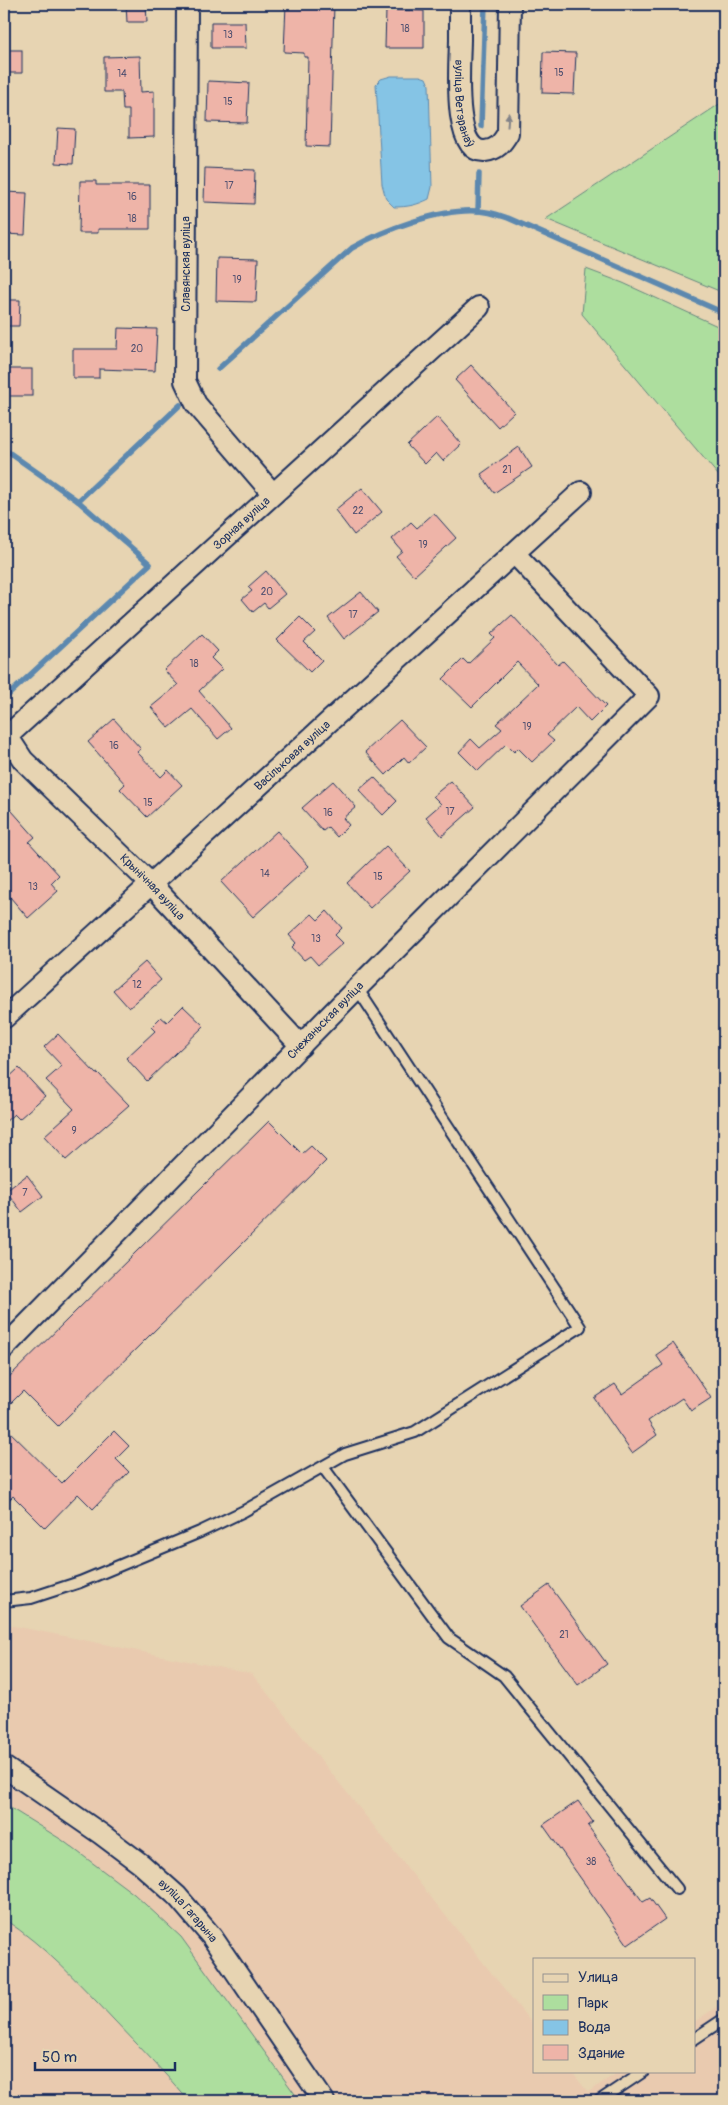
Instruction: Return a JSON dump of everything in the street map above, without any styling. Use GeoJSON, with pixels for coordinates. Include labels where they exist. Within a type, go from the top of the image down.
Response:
{"type":"FeatureCollection","features":[{"type":"Feature","properties":{"kind":"street","name":"Славянская вуліца"},"geometry":{"type":"LineString","coordinates":[[187,4],[185,381],[196,404],[273,494]]}},
{"type":"Feature","properties":{"kind":"street","name":"вуліца Ветэранаў"},"geometry":{"type":"LineString","coordinates":[[460,4],[460,114],[464,134],[471,145],[480,151],[490,151],[501,145],[508,133],[510,4]]}},
{"type":"Feature","properties":{"kind":"street","name":"Зорная вуліца"},"geometry":{"type":"LineString","coordinates":[[5,735],[479,307]]}},
{"type":"Feature","properties":{"kind":"street","name":"Васільковая вуліца"},"geometry":{"type":"LineString","coordinates":[[4,1018],[581,492]]}},
{"type":"Feature","properties":{"kind":"street","name":"Снежаньская вуліца"},"geometry":{"type":"LineString","coordinates":[[4,1348],[357,988],[649,696],[515,554]]}},
{"type":"Feature","properties":{"kind":"street","name":"Крынічная вуліца"},"geometry":{"type":"LineString","coordinates":[[5,735],[23,760],[151,884],[301,1046]]}},
{"type":"Feature","properties":{"kind":"street","name":"вуліца Гагарына"},"geometry":{"type":"LineString","coordinates":[[4,1767],[101,1834],[141,1864],[177,1896],[212,1937],[324,2101]]}},
{"type":"Feature","properties":{"kind":"lane"},"geometry":{"type":"LineString","coordinates":[[4,1601],[31,1598],[80,1582],[192,1536],[244,1511],[345,1454],[415,1432],[580,1327],[357,988]]}},
{"type":"Feature","properties":{"kind":"lane"},"geometry":{"type":"LineString","coordinates":[[323,1467],[449,1638],[504,1676],[677,1889]]}},
{"type":"Feature","properties":{"kind":"lane"},"geometry":{"type":"LineString","coordinates":[[696,2038],[724,2019]]}},
{"type":"Feature","properties":{"kind":"lane"},"geometry":{"type":"LineString","coordinates":[[599,2101],[642,2072]]}},
{"type":"Feature","properties":{"kind":"shaded area"},"geometry":{"type":"Polygon","coordinates":[[[4,1624],[252,1674],[533,2025],[533,2072],[572,2072],[588,2092],[618,2072],[696,2072],[696,2021],[724,2002],[724,2101],[4,2101],[4,1624]]]}},
{"type":"Feature","properties":{"kind":"green space"},"geometry":{"type":"Polygon","coordinates":[[[724,101],[724,293],[546,219],[724,101]]]}},
{"type":"Feature","properties":{"kind":"green space"},"geometry":{"type":"Polygon","coordinates":[[[586,269],[623,283],[724,329],[724,482],[582,314],[586,269]]]}},
{"type":"Feature","properties":{"kind":"green space"},"geometry":{"type":"Polygon","coordinates":[[[4,1804],[62,1840],[134,1894],[181,1937],[300,2101],[189,2101],[75,1979],[34,1941],[4,1919],[4,1804]]]}},
{"type":"Feature","properties":{"kind":"water"},"geometry":{"type":"Polygon","coordinates":[[[391,76],[420,76],[426,78],[429,85],[432,187],[429,199],[404,207],[394,207],[386,199],[382,184],[376,84],[381,79],[391,76]]]}},
{"type":"Feature","properties":{"kind":"building"},"geometry":{"type":"Polygon","coordinates":[[[126,4],[146,4],[147,22],[127,22],[126,4]]]}},
{"type":"Feature","properties":{"kind":"building"},"geometry":{"type":"Polygon","coordinates":[[[286,4],[334,4],[330,147],[306,146],[308,57],[304,57],[304,53],[284,52],[286,4]]]}},
{"type":"Feature","properties":{"kind":"building"},"geometry":{"type":"Polygon","coordinates":[[[386,10],[424,11],[424,48],[385,48],[386,10]]]}},
{"type":"Feature","properties":{"kind":"building"},"geometry":{"type":"Polygon","coordinates":[[[211,22],[245,22],[246,48],[211,48],[211,22]]]}},
{"type":"Feature","properties":{"kind":"building"},"geometry":{"type":"Polygon","coordinates":[[[4,50],[22,50],[22,73],[4,73],[4,50]]]}},
{"type":"Feature","properties":{"kind":"building"},"geometry":{"type":"Polygon","coordinates":[[[543,52],[576,53],[574,94],[542,93],[543,52]]]}},
{"type":"Feature","properties":{"kind":"building"},"geometry":{"type":"Polygon","coordinates":[[[140,56],[141,92],[154,91],[154,137],[129,138],[129,110],[123,110],[122,92],[104,92],[104,57],[140,56]]]}},
{"type":"Feature","properties":{"kind":"building"},"geometry":{"type":"Polygon","coordinates":[[[208,81],[249,83],[247,123],[207,122],[208,81]]]}},
{"type":"Feature","properties":{"kind":"building"},"geometry":{"type":"Polygon","coordinates":[[[58,128],[75,129],[73,164],[56,163],[58,128]]]}},
{"type":"Feature","properties":{"kind":"building"},"geometry":{"type":"Polygon","coordinates":[[[205,168],[255,170],[254,204],[204,202],[205,168]]]}},
{"type":"Feature","properties":{"kind":"building"},"geometry":{"type":"Polygon","coordinates":[[[80,181],[96,181],[96,185],[150,185],[150,229],[98,229],[98,233],[79,233],[80,181]]]}},
{"type":"Feature","properties":{"kind":"building"},"geometry":{"type":"Polygon","coordinates":[[[4,192],[27,193],[25,235],[4,234],[4,192]]]}},
{"type":"Feature","properties":{"kind":"building"},"geometry":{"type":"Polygon","coordinates":[[[217,258],[258,259],[256,302],[216,301],[217,258]]]}},
{"type":"Feature","properties":{"kind":"building"},"geometry":{"type":"Polygon","coordinates":[[[4,300],[20,300],[19,326],[4,326],[4,300]]]}},
{"type":"Feature","properties":{"kind":"building"},"geometry":{"type":"Polygon","coordinates":[[[118,328],[157,329],[155,371],[99,369],[99,378],[73,378],[73,349],[117,349],[118,328]]]}},
{"type":"Feature","properties":{"kind":"building"},"geometry":{"type":"Polygon","coordinates":[[[471,365],[514,412],[498,427],[455,380],[471,365]]]}},
{"type":"Feature","properties":{"kind":"building"},"geometry":{"type":"Polygon","coordinates":[[[4,369],[32,369],[32,396],[4,396],[4,369]]]}},
{"type":"Feature","properties":{"kind":"building"},"geometry":{"type":"Polygon","coordinates":[[[437,417],[461,444],[443,461],[436,453],[425,464],[407,445],[437,417]]]}},
{"type":"Feature","properties":{"kind":"building"},"geometry":{"type":"Polygon","coordinates":[[[519,447],[532,467],[494,493],[481,474],[519,447]]]}},
{"type":"Feature","properties":{"kind":"building"},"geometry":{"type":"Polygon","coordinates":[[[362,488],[382,512],[354,535],[335,510],[362,488]]]}},
{"type":"Feature","properties":{"kind":"building"},"geometry":{"type":"Polygon","coordinates":[[[434,513],[456,538],[414,576],[396,556],[402,551],[392,539],[411,522],[417,528],[434,513]]]}},
{"type":"Feature","properties":{"kind":"building"},"geometry":{"type":"Polygon","coordinates":[[[266,571],[285,594],[268,608],[264,603],[253,612],[242,599],[252,591],[248,587],[266,571]]]}},
{"type":"Feature","properties":{"kind":"building"},"geometry":{"type":"Polygon","coordinates":[[[361,592],[378,612],[344,639],[328,618],[361,592]]]}},
{"type":"Feature","properties":{"kind":"building"},"geometry":{"type":"Polygon","coordinates":[[[512,615],[558,665],[563,661],[606,706],[590,722],[576,707],[547,735],[554,741],[532,762],[518,748],[514,752],[506,744],[478,771],[459,752],[471,739],[480,748],[502,729],[496,724],[538,684],[517,662],[472,707],[443,679],[463,659],[468,664],[495,638],[491,634],[512,615]]]}},
{"type":"Feature","properties":{"kind":"building"},"geometry":{"type":"Polygon","coordinates":[[[300,617],[315,632],[304,642],[322,660],[310,672],[277,640],[300,617]]]}},
{"type":"Feature","properties":{"kind":"building"},"geometry":{"type":"Polygon","coordinates":[[[202,634],[218,651],[211,658],[222,669],[199,691],[231,728],[218,739],[192,709],[169,728],[151,707],[178,685],[164,670],[202,634]]]}},
{"type":"Feature","properties":{"kind":"building"},"geometry":{"type":"Polygon","coordinates":[[[114,719],[141,749],[137,752],[161,777],[168,770],[182,785],[147,817],[120,789],[125,784],[88,742],[114,719]]]}},
{"type":"Feature","properties":{"kind":"building"},"geometry":{"type":"Polygon","coordinates":[[[400,720],[426,747],[409,763],[404,757],[386,775],[365,752],[400,720]]]}},
{"type":"Feature","properties":{"kind":"building"},"geometry":{"type":"Polygon","coordinates":[[[374,777],[397,801],[383,815],[359,790],[374,777]]]}},
{"type":"Feature","properties":{"kind":"building"},"geometry":{"type":"Polygon","coordinates":[[[333,781],[356,807],[343,818],[349,825],[337,837],[328,827],[323,831],[302,808],[333,781]]]}},
{"type":"Feature","properties":{"kind":"building"},"geometry":{"type":"Polygon","coordinates":[[[451,781],[475,807],[442,836],[426,817],[441,804],[433,796],[451,781]]]}},
{"type":"Feature","properties":{"kind":"building"},"geometry":{"type":"Polygon","coordinates":[[[4,802],[35,837],[29,842],[59,875],[51,883],[58,891],[28,918],[4,890],[4,802]]]}},
{"type":"Feature","properties":{"kind":"building"},"geometry":{"type":"Polygon","coordinates":[[[277,831],[309,866],[253,917],[221,882],[277,831]]]}},
{"type":"Feature","properties":{"kind":"building"},"geometry":{"type":"Polygon","coordinates":[[[386,846],[410,871],[370,908],[347,883],[386,846]]]}},
{"type":"Feature","properties":{"kind":"building"},"geometry":{"type":"Polygon","coordinates":[[[327,911],[342,928],[335,935],[343,943],[318,965],[310,956],[304,960],[292,947],[296,943],[289,935],[312,914],[318,920],[327,911]]]}},
{"type":"Feature","properties":{"kind":"building"},"geometry":{"type":"Polygon","coordinates":[[[145,962],[161,980],[129,1008],[113,990],[145,962]]]}},
{"type":"Feature","properties":{"kind":"building"},"geometry":{"type":"Polygon","coordinates":[[[183,1006],[204,1026],[147,1081],[126,1058],[155,1031],[151,1027],[161,1017],[167,1022],[183,1006]]]}},
{"type":"Feature","properties":{"kind":"building"},"geometry":{"type":"Polygon","coordinates":[[[58,1034],[129,1105],[66,1160],[44,1136],[74,1109],[46,1080],[62,1066],[44,1047],[58,1034]]]}},
{"type":"Feature","properties":{"kind":"building"},"geometry":{"type":"Polygon","coordinates":[[[19,1068],[45,1096],[19,1119],[14,1114],[4,1123],[4,1082],[19,1068]]]}},
{"type":"Feature","properties":{"kind":"building"},"geometry":{"type":"Polygon","coordinates":[[[269,1121],[302,1154],[311,1146],[326,1161],[58,1426],[23,1391],[4,1410],[4,1382],[269,1121]]]}},
{"type":"Feature","properties":{"kind":"building"},"geometry":{"type":"Polygon","coordinates":[[[27,1175],[43,1196],[22,1212],[6,1191],[27,1175]]]}},
{"type":"Feature","properties":{"kind":"building"},"geometry":{"type":"Polygon","coordinates":[[[673,1343],[711,1398],[691,1411],[682,1398],[648,1421],[657,1435],[632,1453],[594,1398],[615,1384],[622,1394],[663,1365],[656,1355],[673,1343]]]}},
{"type":"Feature","properties":{"kind":"building"},"geometry":{"type":"Polygon","coordinates":[[[4,1426],[62,1483],[114,1431],[129,1446],[116,1459],[129,1472],[93,1509],[78,1494],[45,1528],[13,1496],[4,1505],[4,1426]]]}},
{"type":"Feature","properties":{"kind":"building"},"geometry":{"type":"Polygon","coordinates":[[[549,1585],[607,1664],[578,1685],[520,1606],[549,1585]]]}},
{"type":"Feature","properties":{"kind":"building"},"geometry":{"type":"Polygon","coordinates":[[[578,1801],[593,1822],[588,1826],[643,1902],[650,1898],[665,1919],[628,1945],[543,1825],[578,1801]]]}},
{"type":"Feature","properties":{"kind":"waterway"},"geometry":{"type":"LineString","coordinates":[[481,126],[485,4]]}},
{"type":"Feature","properties":{"kind":"waterway"},"geometry":{"type":"LineString","coordinates":[[478,211],[479,174]]}},
{"type":"Feature","properties":{"kind":"waterway"},"geometry":{"type":"LineString","coordinates":[[218,369],[352,248],[380,234],[413,222],[463,211],[493,213],[508,218],[724,313]]}},
{"type":"Feature","properties":{"kind":"waterway"},"geometry":{"type":"LineString","coordinates":[[78,501],[180,405]]}},
{"type":"Feature","properties":{"kind":"waterway"},"geometry":{"type":"LineString","coordinates":[[4,449],[78,501],[150,564],[4,699]]}}]}
